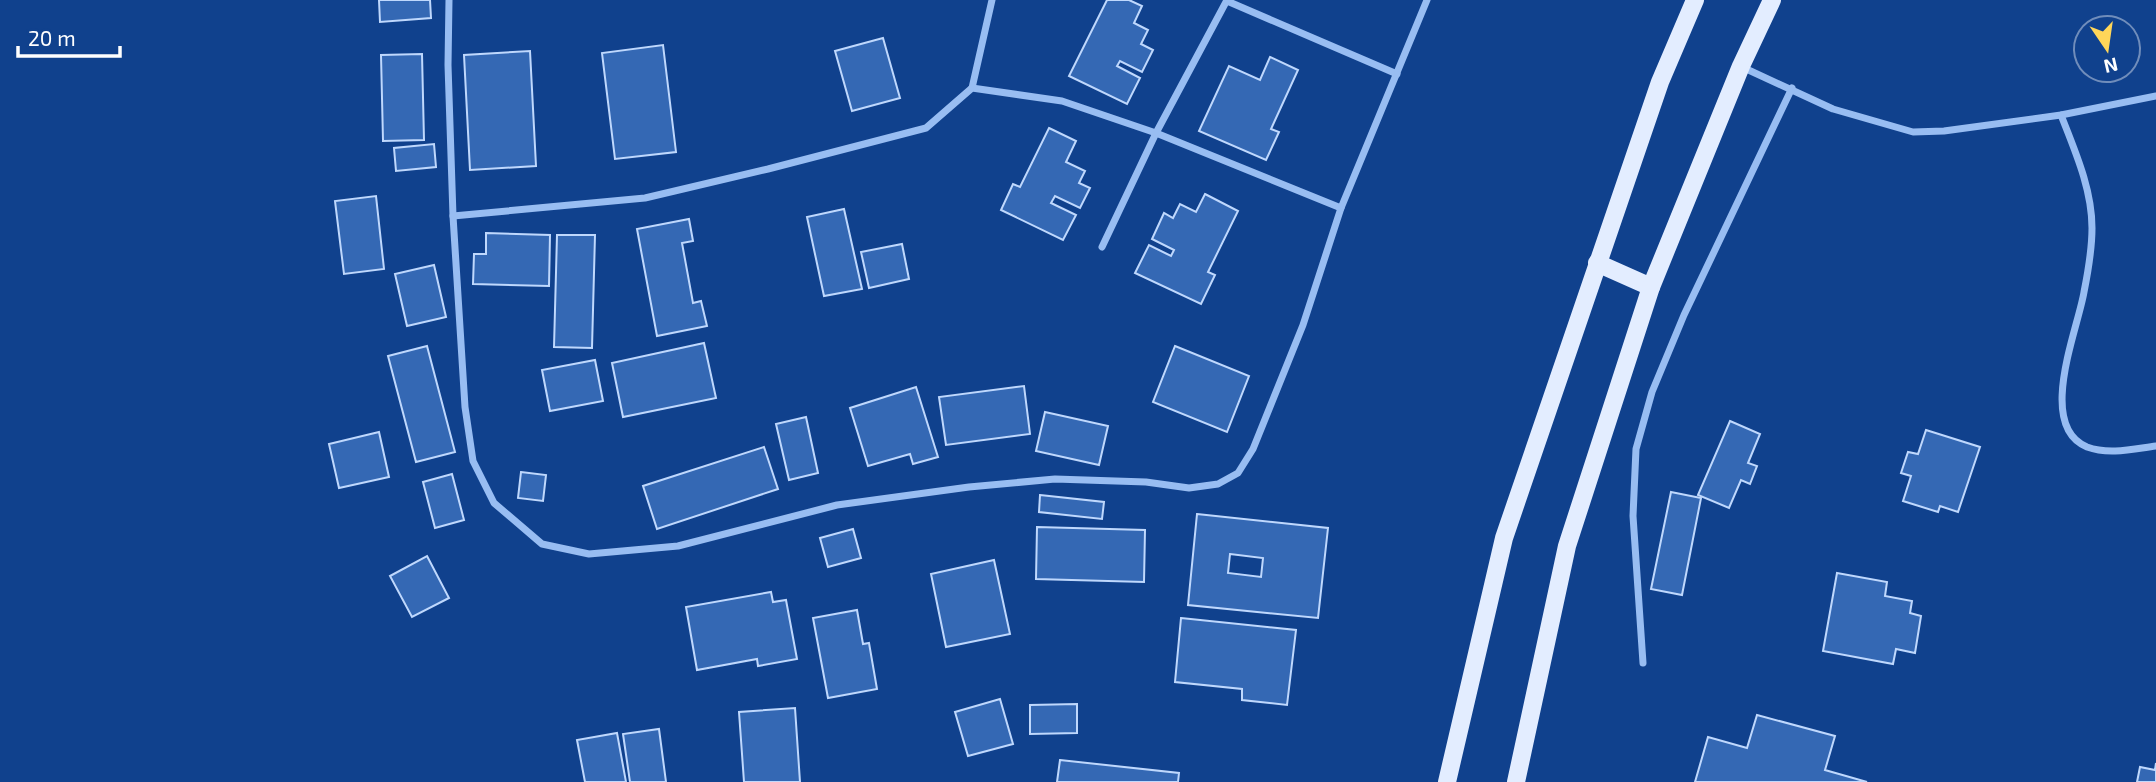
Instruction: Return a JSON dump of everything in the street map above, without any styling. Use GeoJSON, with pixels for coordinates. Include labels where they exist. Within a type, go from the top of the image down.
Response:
{"type":"FeatureCollection","features":[{"type":"Feature","properties":{"kind":"main road"},"geometry":{"type":"LineString","coordinates":[[1447,782],[1504,537],[1660,82],[1695,0]]}},
{"type":"Feature","properties":{"kind":"main road"},"geometry":{"type":"LineString","coordinates":[[1516,782],[1567,547],[1651,287],[1741,66],[1772,0]]}},
{"type":"Feature","properties":{"kind":"main road"},"geometry":{"type":"LineString","coordinates":[[1597,263],[1651,287]]}},
{"type":"Feature","properties":{"kind":"street"},"geometry":{"type":"LineString","coordinates":[[449,0],[448,65],[453,216],[465,407],[473,461],[494,503],[542,544],[589,554],[678,546],[837,505],[969,487],[1055,479],[1146,482],[1189,488],[1218,484],[1238,473],[1253,449],[1303,325],[1341,208],[1427,0]]}},
{"type":"Feature","properties":{"kind":"street"},"geometry":{"type":"LineString","coordinates":[[453,216],[645,198],[926,128],[972,88],[992,0]]}},
{"type":"Feature","properties":{"kind":"street"},"geometry":{"type":"LineString","coordinates":[[1102,247],[1156,133],[1227,1],[1397,74]]}},
{"type":"Feature","properties":{"kind":"street"},"geometry":{"type":"LineString","coordinates":[[1741,66],[1833,109],[1913,132],[1944,131],[2061,115],[2156,96]]}},
{"type":"Feature","properties":{"kind":"street"},"geometry":{"type":"LineString","coordinates":[[972,88],[1062,101],[1156,133],[1341,208]]}},
{"type":"Feature","properties":{"kind":"street"},"geometry":{"type":"LineString","coordinates":[[1643,663],[1633,516],[1636,449],[1652,392],[1684,315],[1792,89]]}},
{"type":"Feature","properties":{"kind":"street"},"geometry":{"type":"LineString","coordinates":[[2061,115],[2085,179],[2092,228],[2084,294],[2067,357],[2061,397],[2067,426],[2074,437],[2085,446],[2110,452],[2156,446]]}},
{"type":"Feature","properties":{"kind":"building"},"geometry":{"type":"Polygon","coordinates":[[[379,0],[430,0],[431,18],[380,22],[379,0]]]}},
{"type":"Feature","properties":{"kind":"building"},"geometry":{"type":"Polygon","coordinates":[[[1107,0],[1129,0],[1142,6],[1134,23],[1148,30],[1141,44],[1153,50],[1142,72],[1120,61],[1117,66],[1140,78],[1127,104],[1069,76],[1107,0]]]}},
{"type":"Feature","properties":{"kind":"building"},"geometry":{"type":"Polygon","coordinates":[[[883,38],[900,98],[852,111],[835,51],[883,38]]]}},
{"type":"Feature","properties":{"kind":"building"},"geometry":{"type":"Polygon","coordinates":[[[663,45],[676,152],[615,159],[602,53],[663,45]]]}},
{"type":"Feature","properties":{"kind":"building"},"geometry":{"type":"Polygon","coordinates":[[[530,51],[536,166],[470,170],[464,55],[530,51]]]}},
{"type":"Feature","properties":{"kind":"building"},"geometry":{"type":"Polygon","coordinates":[[[422,54],[424,140],[383,141],[381,55],[422,54]]]}},
{"type":"Feature","properties":{"kind":"building"},"geometry":{"type":"Polygon","coordinates":[[[1270,57],[1298,70],[1271,129],[1279,132],[1266,160],[1199,131],[1229,66],[1260,80],[1270,57]]]}},
{"type":"Feature","properties":{"kind":"building"},"geometry":{"type":"Polygon","coordinates":[[[1049,128],[1076,141],[1066,162],[1085,171],[1079,183],[1090,188],[1080,208],[1055,196],[1051,203],[1076,215],[1063,240],[1001,210],[1013,184],[1020,187],[1049,128]]]}},
{"type":"Feature","properties":{"kind":"building"},"geometry":{"type":"Polygon","coordinates":[[[434,144],[436,167],[396,171],[394,148],[434,144]]]}},
{"type":"Feature","properties":{"kind":"building"},"geometry":{"type":"Polygon","coordinates":[[[1205,194],[1238,211],[1208,272],[1215,275],[1201,304],[1135,273],[1149,245],[1171,256],[1174,250],[1152,239],[1164,213],[1173,218],[1180,204],[1196,212],[1205,194]]]}},
{"type":"Feature","properties":{"kind":"building"},"geometry":{"type":"Polygon","coordinates":[[[376,196],[384,269],[344,274],[335,201],[376,196]]]}},
{"type":"Feature","properties":{"kind":"building"},"geometry":{"type":"Polygon","coordinates":[[[844,209],[862,289],[824,296],[807,217],[844,209]]]}},
{"type":"Feature","properties":{"kind":"building"},"geometry":{"type":"Polygon","coordinates":[[[689,219],[693,241],[682,243],[693,303],[701,301],[707,326],[657,336],[637,229],[689,219]]]}},
{"type":"Feature","properties":{"kind":"building"},"geometry":{"type":"Polygon","coordinates":[[[486,233],[550,235],[549,286],[473,284],[474,254],[486,254],[486,233]]]}},
{"type":"Feature","properties":{"kind":"building"},"geometry":{"type":"Polygon","coordinates":[[[557,235],[595,235],[592,348],[554,347],[557,235]]]}},
{"type":"Feature","properties":{"kind":"building"},"geometry":{"type":"Polygon","coordinates":[[[902,244],[909,279],[869,288],[861,252],[902,244]]]}},
{"type":"Feature","properties":{"kind":"building"},"geometry":{"type":"Polygon","coordinates":[[[434,265],[446,317],[407,326],[395,274],[434,265]]]}},
{"type":"Feature","properties":{"kind":"building"},"geometry":{"type":"Polygon","coordinates":[[[704,343],[716,398],[623,417],[612,363],[704,343]]]}},
{"type":"Feature","properties":{"kind":"building"},"geometry":{"type":"Polygon","coordinates":[[[427,346],[455,452],[416,462],[388,356],[427,346]]]}},
{"type":"Feature","properties":{"kind":"building"},"geometry":{"type":"Polygon","coordinates":[[[1175,346],[1249,376],[1227,432],[1153,402],[1175,346]]]}},
{"type":"Feature","properties":{"kind":"building"},"geometry":{"type":"Polygon","coordinates":[[[595,360],[603,401],[550,411],[542,370],[595,360]]]}},
{"type":"Feature","properties":{"kind":"building"},"geometry":{"type":"Polygon","coordinates":[[[1024,386],[1030,434],[946,445],[939,397],[1024,386]]]}},
{"type":"Feature","properties":{"kind":"building"},"geometry":{"type":"Polygon","coordinates":[[[916,387],[938,457],[913,464],[910,454],[868,466],[850,408],[916,387]]]}},
{"type":"Feature","properties":{"kind":"building"},"geometry":{"type":"Polygon","coordinates":[[[1045,412],[1108,426],[1099,465],[1036,451],[1045,412]]]}},
{"type":"Feature","properties":{"kind":"building"},"geometry":{"type":"Polygon","coordinates":[[[806,417],[818,473],[789,480],[776,424],[806,417]]]}},
{"type":"Feature","properties":{"kind":"building"},"geometry":{"type":"Polygon","coordinates":[[[1730,421],[1760,434],[1748,463],[1757,466],[1750,484],[1741,480],[1729,508],[1698,495],[1730,421]]]}},
{"type":"Feature","properties":{"kind":"building"},"geometry":{"type":"Polygon","coordinates":[[[1926,430],[1980,447],[1958,512],[1940,506],[1938,512],[1903,501],[1911,476],[1901,473],[1908,452],[1918,454],[1926,430]]]}},
{"type":"Feature","properties":{"kind":"building"},"geometry":{"type":"Polygon","coordinates":[[[379,432],[389,477],[339,488],[329,444],[379,432]]]}},
{"type":"Feature","properties":{"kind":"building"},"geometry":{"type":"Polygon","coordinates":[[[764,447],[778,489],[657,529],[643,486],[764,447]]]}},
{"type":"Feature","properties":{"kind":"building"},"geometry":{"type":"Polygon","coordinates":[[[521,472],[546,475],[543,501],[518,498],[521,472]]]}},
{"type":"Feature","properties":{"kind":"building"},"geometry":{"type":"Polygon","coordinates":[[[452,474],[464,520],[435,528],[423,482],[452,474]]]}},
{"type":"Feature","properties":{"kind":"building"},"geometry":{"type":"Polygon","coordinates":[[[1671,492],[1701,498],[1682,595],[1651,589],[1671,492]]]}},
{"type":"Feature","properties":{"kind":"building"},"geometry":{"type":"Polygon","coordinates":[[[1040,495],[1104,502],[1102,519],[1039,512],[1040,495]]]}},
{"type":"Feature","properties":{"kind":"building"},"geometry":{"type":"Polygon","coordinates":[[[1197,514],[1328,528],[1318,618],[1188,605],[1197,514]],[[1230,554],[1228,573],[1261,577],[1263,558],[1230,554]]]}},
{"type":"Feature","properties":{"kind":"building"},"geometry":{"type":"Polygon","coordinates":[[[1037,527],[1145,530],[1144,582],[1036,579],[1037,527]]]}},
{"type":"Feature","properties":{"kind":"building"},"geometry":{"type":"Polygon","coordinates":[[[853,529],[861,558],[828,567],[820,538],[853,529]]]}},
{"type":"Feature","properties":{"kind":"building"},"geometry":{"type":"Polygon","coordinates":[[[427,556],[449,598],[412,617],[390,576],[427,556]]]}},
{"type":"Feature","properties":{"kind":"building"},"geometry":{"type":"Polygon","coordinates":[[[994,560],[1010,634],[946,647],[931,574],[994,560]]]}},
{"type":"Feature","properties":{"kind":"building"},"geometry":{"type":"Polygon","coordinates":[[[1837,573],[1887,582],[1885,596],[1912,601],[1910,613],[1921,616],[1915,653],[1896,649],[1893,664],[1823,651],[1837,573]]]}},
{"type":"Feature","properties":{"kind":"building"},"geometry":{"type":"Polygon","coordinates":[[[771,592],[773,602],[786,600],[797,659],[758,666],[757,659],[697,670],[686,607],[771,592]]]}},
{"type":"Feature","properties":{"kind":"building"},"geometry":{"type":"Polygon","coordinates":[[[857,610],[863,644],[869,643],[877,689],[828,698],[813,618],[857,610]]]}},
{"type":"Feature","properties":{"kind":"building"},"geometry":{"type":"Polygon","coordinates":[[[1181,618],[1296,630],[1287,705],[1242,700],[1242,689],[1175,682],[1181,618]]]}},
{"type":"Feature","properties":{"kind":"building"},"geometry":{"type":"Polygon","coordinates":[[[1000,699],[1013,744],[968,756],[955,712],[1000,699]]]}},
{"type":"Feature","properties":{"kind":"building"},"geometry":{"type":"Polygon","coordinates":[[[1077,704],[1077,733],[1030,734],[1030,705],[1077,704]]]}},
{"type":"Feature","properties":{"kind":"building"},"geometry":{"type":"Polygon","coordinates":[[[795,708],[800,782],[744,782],[739,712],[795,708]]]}},
{"type":"Feature","properties":{"kind":"building"},"geometry":{"type":"Polygon","coordinates":[[[1757,715],[1835,736],[1825,770],[1867,782],[1695,782],[1708,737],[1747,748],[1757,715]]]}},
{"type":"Feature","properties":{"kind":"building"},"geometry":{"type":"Polygon","coordinates":[[[659,729],[666,782],[630,782],[623,734],[659,729]]]}},
{"type":"Feature","properties":{"kind":"building"},"geometry":{"type":"Polygon","coordinates":[[[617,733],[626,782],[585,782],[577,740],[617,733]]]}},
{"type":"Feature","properties":{"kind":"building"},"geometry":{"type":"Polygon","coordinates":[[[1060,760],[1179,773],[1178,782],[1057,782],[1060,760]]]}},
{"type":"Feature","properties":{"kind":"building"},"geometry":{"type":"Polygon","coordinates":[[[2156,763],[2156,782],[2137,782],[2140,767],[2155,770],[2156,763]]]}}]}
